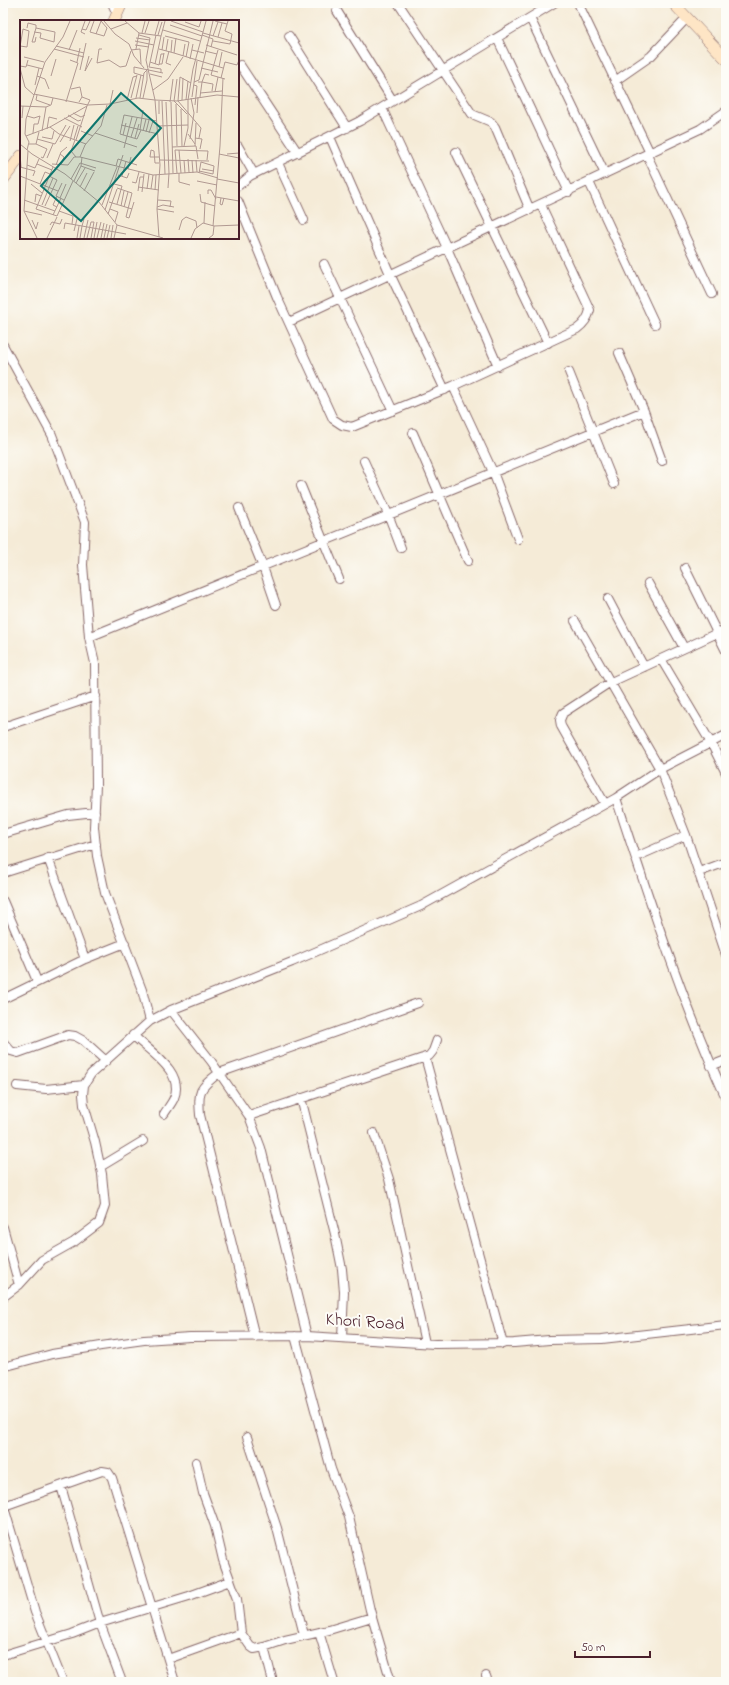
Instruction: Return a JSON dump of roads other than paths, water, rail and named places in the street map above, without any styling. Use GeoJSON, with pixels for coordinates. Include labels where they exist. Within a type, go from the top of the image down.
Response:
{"type":"FeatureCollection","features":[{"type":"Feature","properties":{"kind":"street"},"geometry":{"type":"LineString","coordinates":[[112,3],[115,17]]}},
{"type":"Feature","properties":{"kind":"street"},"geometry":{"type":"LineString","coordinates":[[115,17],[122,3]]}},
{"type":"Feature","properties":{"kind":"street"},"geometry":{"type":"LineString","coordinates":[[398,3],[472,114],[491,122],[495,127],[530,210]]}},
{"type":"Feature","properties":{"kind":"street"},"geometry":{"type":"LineString","coordinates":[[239,185],[254,174],[330,137],[382,108],[554,3]]}},
{"type":"Feature","properties":{"kind":"street"},"geometry":{"type":"LineString","coordinates":[[578,3],[712,294]]}},
{"type":"Feature","properties":{"kind":"street"},"geometry":{"type":"LineString","coordinates":[[677,4],[687,18],[726,59]]}},
{"type":"Feature","properties":{"kind":"street"},"geometry":{"type":"LineString","coordinates":[[337,11],[393,101]]}},
{"type":"Feature","properties":{"kind":"street"},"geometry":{"type":"LineString","coordinates":[[530,18],[605,174]]}},
{"type":"Feature","properties":{"kind":"street"},"geometry":{"type":"LineString","coordinates":[[615,81],[651,56],[663,41],[687,18]]}},
{"type":"Feature","properties":{"kind":"street"},"geometry":{"type":"LineString","coordinates":[[289,36],[347,128]]}},
{"type":"Feature","properties":{"kind":"street"},"geometry":{"type":"LineString","coordinates":[[497,38],[569,192]]}},
{"type":"Feature","properties":{"kind":"street"},"geometry":{"type":"LineString","coordinates":[[240,65],[298,153]]}},
{"type":"Feature","properties":{"kind":"street"},"geometry":{"type":"LineString","coordinates":[[382,108],[447,248],[498,366]]}},
{"type":"Feature","properties":{"kind":"street"},"geometry":{"type":"LineString","coordinates":[[289,322],[339,297],[492,228],[700,130],[726,111]]}},
{"type":"Feature","properties":{"kind":"street"},"geometry":{"type":"LineString","coordinates":[[330,137],[390,274],[445,390]]}},
{"type":"Feature","properties":{"kind":"street"},"geometry":{"type":"LineString","coordinates":[[239,148],[254,174]]}},
{"type":"Feature","properties":{"kind":"street"},"geometry":{"type":"LineString","coordinates":[[456,152],[548,343]]}},
{"type":"Feature","properties":{"kind":"street"},"geometry":{"type":"LineString","coordinates":[[3,180],[20,157]]}},
{"type":"Feature","properties":{"kind":"street"},"geometry":{"type":"LineString","coordinates":[[278,162],[304,220]]}},
{"type":"Feature","properties":{"kind":"street"},"geometry":{"type":"LineString","coordinates":[[589,182],[655,324]]}},
{"type":"Feature","properties":{"kind":"street"},"geometry":{"type":"LineString","coordinates":[[239,203],[289,322],[334,419],[342,426],[352,427],[445,390],[548,343],[584,324],[590,310],[541,204]]}},
{"type":"Feature","properties":{"kind":"street"},"geometry":{"type":"LineString","coordinates":[[324,264],[393,411]]}},
{"type":"Feature","properties":{"kind":"street"},"geometry":{"type":"LineString","coordinates":[[3,345],[52,435],[84,522],[83,565],[89,636],[95,663],[96,844],[105,893],[142,990],[150,1021]]}},
{"type":"Feature","properties":{"kind":"street"},"geometry":{"type":"LineString","coordinates":[[619,353],[644,411],[662,461]]}},
{"type":"Feature","properties":{"kind":"street"},"geometry":{"type":"LineString","coordinates":[[569,372],[614,484]]}},
{"type":"Feature","properties":{"kind":"street"},"geometry":{"type":"LineString","coordinates":[[454,386],[493,472],[518,539]]}},
{"type":"Feature","properties":{"kind":"street"},"geometry":{"type":"LineString","coordinates":[[89,636],[263,567],[388,514],[644,411]]}},
{"type":"Feature","properties":{"kind":"street"},"geometry":{"type":"LineString","coordinates":[[413,433],[468,561]]}},
{"type":"Feature","properties":{"kind":"street"},"geometry":{"type":"LineString","coordinates":[[364,461],[388,514],[401,548]]}},
{"type":"Feature","properties":{"kind":"street"},"geometry":{"type":"LineString","coordinates":[[301,486],[339,579]]}},
{"type":"Feature","properties":{"kind":"street"},"geometry":{"type":"LineString","coordinates":[[240,508],[276,605]]}},
{"type":"Feature","properties":{"kind":"street"},"geometry":{"type":"LineString","coordinates":[[685,568],[726,652]]}},
{"type":"Feature","properties":{"kind":"street"},"geometry":{"type":"LineString","coordinates":[[648,582],[684,648]]}},
{"type":"Feature","properties":{"kind":"street"},"geometry":{"type":"LineString","coordinates":[[608,599],[644,667]]}},
{"type":"Feature","properties":{"kind":"street"},"geometry":{"type":"LineString","coordinates":[[576,621],[660,769],[686,835],[726,955]]}},
{"type":"Feature","properties":{"kind":"street"},"geometry":{"type":"LineString","coordinates":[[605,804],[561,726],[560,720],[563,713],[610,683],[726,629]]}},
{"type":"Feature","properties":{"kind":"street"},"geometry":{"type":"LineString","coordinates":[[661,659],[711,743],[726,773]]}},
{"type":"Feature","properties":{"kind":"street"},"geometry":{"type":"LineString","coordinates":[[3,727],[96,696]]}},
{"type":"Feature","properties":{"kind":"street"},"geometry":{"type":"LineString","coordinates":[[3,1297],[20,1285],[42,1260],[74,1242],[99,1223],[105,1206],[100,1167],[84,1105],[84,1085],[91,1074],[150,1021],[171,1010],[307,956],[421,906],[616,798],[660,769],[726,735]]}},
{"type":"Feature","properties":{"kind":"street"},"geometry":{"type":"LineString","coordinates":[[616,798],[674,968],[711,1066],[726,1098]]}},
{"type":"Feature","properties":{"kind":"street"},"geometry":{"type":"LineString","coordinates":[[3,834],[68,815],[95,812]]}},
{"type":"Feature","properties":{"kind":"street"},"geometry":{"type":"LineString","coordinates":[[636,857],[686,835]]}},
{"type":"Feature","properties":{"kind":"street"},"geometry":{"type":"LineString","coordinates":[[3,873],[96,844]]}},
{"type":"Feature","properties":{"kind":"street"},"geometry":{"type":"LineString","coordinates":[[48,858],[85,959]]}},
{"type":"Feature","properties":{"kind":"street"},"geometry":{"type":"LineString","coordinates":[[699,872],[726,862]]}},
{"type":"Feature","properties":{"kind":"street"},"geometry":{"type":"LineString","coordinates":[[3,901],[37,981]]}},
{"type":"Feature","properties":{"kind":"street"},"geometry":{"type":"LineString","coordinates":[[3,999],[37,981],[85,959],[125,944]]}},
{"type":"Feature","properties":{"kind":"street"},"geometry":{"type":"LineString","coordinates":[[255,1337],[200,1115],[198,1095],[209,1080],[219,1073],[418,1003]]}},
{"type":"Feature","properties":{"kind":"street"},"geometry":{"type":"LineString","coordinates":[[171,1010],[219,1073],[249,1116],[262,1148],[307,1336]]}},
{"type":"Feature","properties":{"kind":"street"},"geometry":{"type":"LineString","coordinates":[[3,1042],[11,1051],[18,1052],[68,1035],[75,1036],[106,1061]]}},
{"type":"Feature","properties":{"kind":"street"},"geometry":{"type":"LineString","coordinates":[[133,1035],[144,1047],[165,1063],[171,1073],[176,1086],[174,1097],[164,1114]]}},
{"type":"Feature","properties":{"kind":"street"},"geometry":{"type":"LineString","coordinates":[[249,1116],[425,1057],[433,1051],[437,1040]]}},
{"type":"Feature","properties":{"kind":"street"},"geometry":{"type":"LineString","coordinates":[[425,1057],[503,1344]]}},
{"type":"Feature","properties":{"kind":"street"},"geometry":{"type":"LineString","coordinates":[[711,1066],[726,1060]]}},
{"type":"Feature","properties":{"kind":"street"},"geometry":{"type":"LineString","coordinates":[[17,1086],[46,1089],[84,1085]]}},
{"type":"Feature","properties":{"kind":"street"},"geometry":{"type":"LineString","coordinates":[[301,1098],[335,1234],[342,1269],[344,1292],[342,1338]]}},
{"type":"Feature","properties":{"kind":"street"},"geometry":{"type":"LineString","coordinates":[[374,1133],[389,1179],[425,1343]]}},
{"type":"Feature","properties":{"kind":"street"},"geometry":{"type":"LineString","coordinates":[[100,1167],[143,1141]]}},
{"type":"Feature","properties":{"kind":"street"},"geometry":{"type":"LineString","coordinates":[[3,1227],[20,1285]]}},
{"type":"Feature","properties":{"kind":"street","name":"Khori Road"},"geometry":{"type":"LineString","coordinates":[[3,1367],[52,1354],[144,1340],[190,1337],[307,1336],[425,1343],[503,1344],[549,1340],[602,1339],[726,1325]]}},
{"type":"Feature","properties":{"kind":"street"},"geometry":{"type":"LineString","coordinates":[[295,1336],[331,1469],[349,1517],[372,1617],[391,1682]]}},
{"type":"Feature","properties":{"kind":"street"},"geometry":{"type":"LineString","coordinates":[[247,1437],[277,1528],[304,1635]]}},
{"type":"Feature","properties":{"kind":"street"},"geometry":{"type":"LineString","coordinates":[[196,1462],[203,1493],[215,1526],[223,1560],[237,1599],[241,1633],[250,1646],[254,1649],[264,1647],[372,1617]]}},
{"type":"Feature","properties":{"kind":"street"},"geometry":{"type":"LineString","coordinates":[[63,1682],[35,1612],[3,1505],[102,1471],[108,1472],[112,1478],[175,1682]]}},
{"type":"Feature","properties":{"kind":"street"},"geometry":{"type":"LineString","coordinates":[[61,1486],[100,1622],[122,1682]]}},
{"type":"Feature","properties":{"kind":"street"},"geometry":{"type":"LineString","coordinates":[[3,1655],[72,1634],[100,1622],[189,1596],[230,1581]]}},
{"type":"Feature","properties":{"kind":"street"},"geometry":{"type":"LineString","coordinates":[[319,1632],[334,1682]]}},
{"type":"Feature","properties":{"kind":"street"},"geometry":{"type":"LineString","coordinates":[[168,1659],[241,1633]]}},
{"type":"Feature","properties":{"kind":"street"},"geometry":{"type":"LineString","coordinates":[[264,1647],[274,1682]]}}]}
